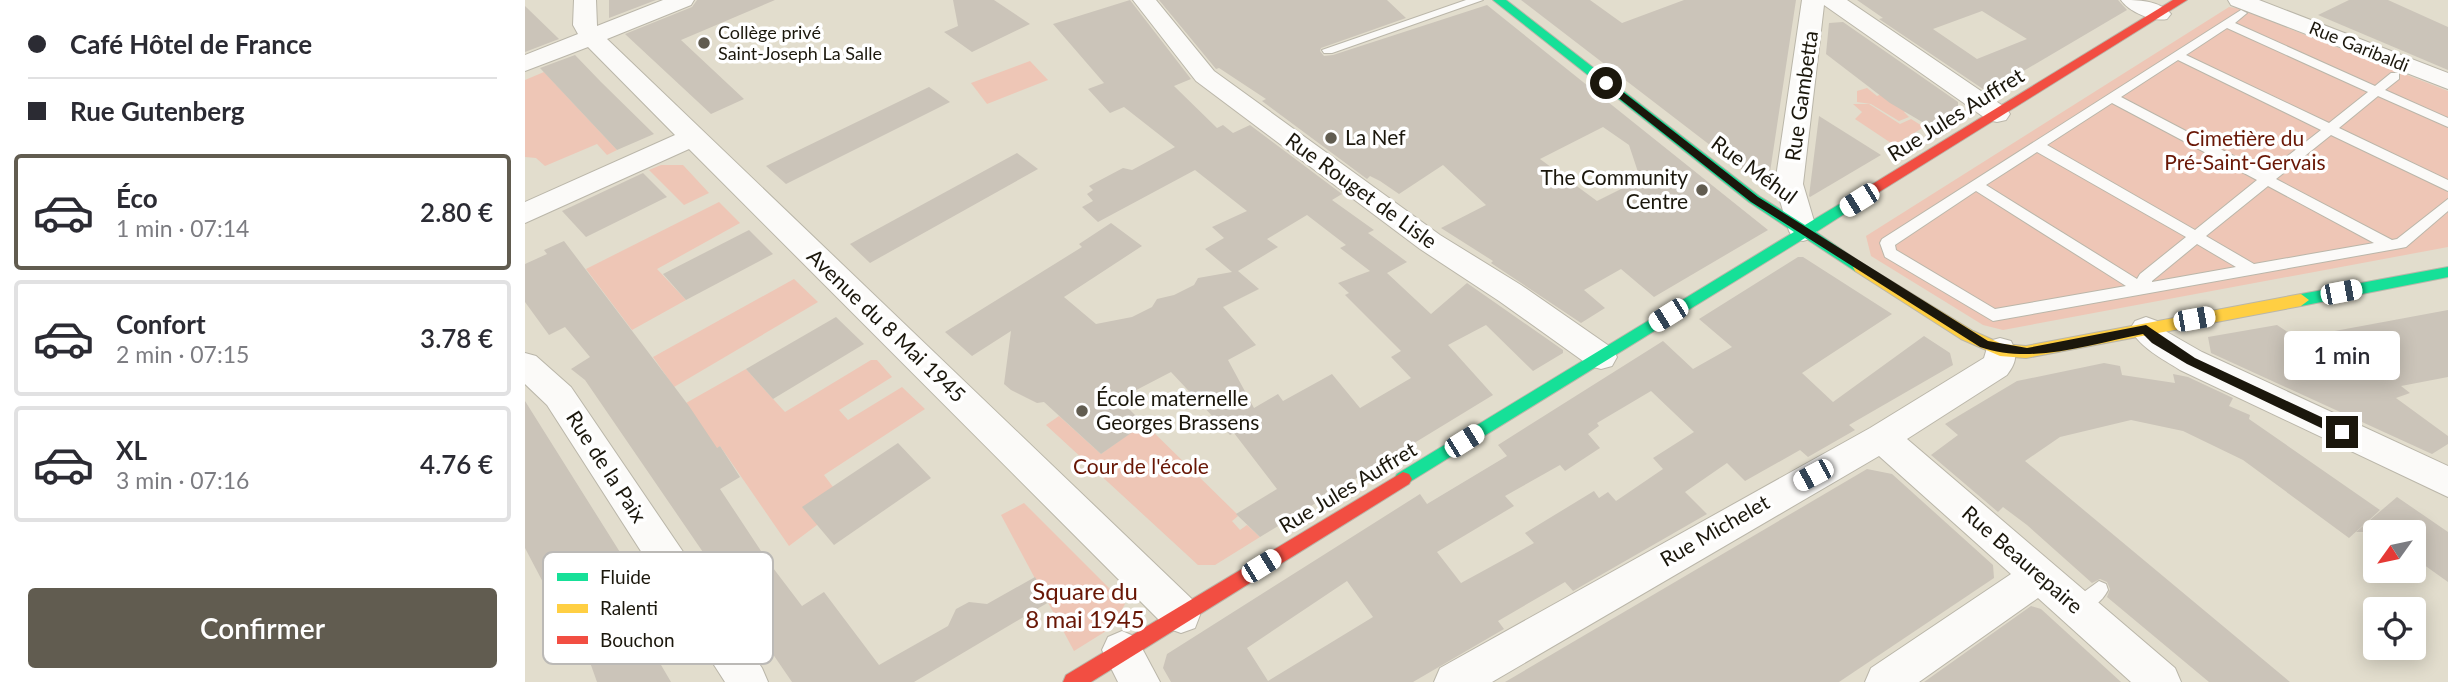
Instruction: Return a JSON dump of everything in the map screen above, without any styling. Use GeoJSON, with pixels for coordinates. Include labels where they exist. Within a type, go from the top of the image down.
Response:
{"type":"FeatureCollection","features":[{"type":"Feature","properties":{"kind":"main road","name":"Rue Méhul"},"geometry":{"type":"LineString","coordinates":[[1499,0],[1754,199],[1967,335],[2000,350]]}},
{"type":"Feature","properties":{"kind":"main road","name":"Rue Jules Auffret"},"geometry":{"type":"LineString","coordinates":[[1073,682],[1131,666],[1181,615],[2181,0]]}},
{"type":"Feature","properties":{"kind":"main road"},"geometry":{"type":"LineString","coordinates":[[2000,350],[2027,352],[2448,272]]}},
{"type":"Feature","properties":{"kind":"street"},"geometry":{"type":"LineString","coordinates":[[585,0],[585,25],[591,37]]}},
{"type":"Feature","properties":{"kind":"street"},"geometry":{"type":"LineString","coordinates":[[525,64],[683,0]]}},
{"type":"Feature","properties":{"kind":"street","name":"Rue Rouget de Lisle"},"geometry":{"type":"LineString","coordinates":[[1144,0],[1205,76],[1430,242],[1510,293],[1601,357]]}},
{"type":"Feature","properties":{"kind":"street","name":"Rue Gambetta"},"geometry":{"type":"LineString","coordinates":[[1803,231],[1789,184],[1813,0]]}},
{"type":"Feature","properties":{"kind":"street"},"geometry":{"type":"LineString","coordinates":[[1832,0],[1997,114]]}},
{"type":"Feature","properties":{"kind":"street"},"geometry":{"type":"LineString","coordinates":[[2132,0],[2159,14]]}},
{"type":"Feature","properties":{"kind":"street"},"geometry":{"type":"LineString","coordinates":[[2271,12],[2298,0]]}},
{"type":"Feature","properties":{"kind":"street","name":"Rue Garibaldi"},"geometry":{"type":"LineString","coordinates":[[2240,6],[2271,12],[2448,82]]}},
{"type":"Feature","properties":{"kind":"street","name":"Avenue du 8 Mai 1945"},"geometry":{"type":"LineString","coordinates":[[591,37],[1181,615]]}},
{"type":"Feature","properties":{"kind":"street"},"geometry":{"type":"LineString","coordinates":[[525,213],[692,137]]}},
{"type":"Feature","properties":{"kind":"street"},"geometry":{"type":"LineString","coordinates":[[2146,330],[2156,340],[2191,361],[2448,482]]}},
{"type":"Feature","properties":{"kind":"street","name":"Rue Michelet"},"geometry":{"type":"LineString","coordinates":[[1454,682],[1790,488],[1882,438],[1996,366],[2000,361],[2000,350]]}},
{"type":"Feature","properties":{"kind":"street","name":"Rue de la Paix"},"geometry":{"type":"LineString","coordinates":[[525,365],[559,396],[662,552]]}},
{"type":"Feature","properties":{"kind":"street","name":"Rue Beaurepaire"},"geometry":{"type":"LineString","coordinates":[[1882,438],[2040,576],[2088,599],[2161,682]]}},
{"type":"Feature","properties":{"kind":"street"},"geometry":{"type":"LineString","coordinates":[[1885,682],[2040,576]]}},
{"type":"Feature","properties":{"kind":"street","name":"Rue de la Paix"},"geometry":{"type":"LineString","coordinates":[[736,664],[748,682]]}},
{"type":"Feature","properties":{"kind":"lane"},"geometry":{"type":"LineString","coordinates":[[1328,50],[1477,0]]}},
{"type":"Feature","properties":{"kind":"lane"},"geometry":{"type":"LineString","coordinates":[[2240,6],[2226,23],[1887,243],[1890,253],[1993,315],[2401,243],[2448,204]]}},
{"type":"Feature","properties":{"kind":"lane"},"geometry":{"type":"LineString","coordinates":[[2226,23],[2448,123]]}},
{"type":"Feature","properties":{"kind":"lane"},"geometry":{"type":"LineString","coordinates":[[2177,55],[2448,186]]}},
{"type":"Feature","properties":{"kind":"lane"},"geometry":{"type":"LineString","coordinates":[[2142,289],[2145,278],[2395,76]]}},
{"type":"Feature","properties":{"kind":"lane"},"geometry":{"type":"LineString","coordinates":[[2111,97],[2389,245]]}},
{"type":"Feature","properties":{"kind":"lane"},"geometry":{"type":"LineString","coordinates":[[2036,145],[2252,269]]}},
{"type":"Feature","properties":{"kind":"lane"},"geometry":{"type":"LineString","coordinates":[[1976,185],[2142,289]]}},
{"type":"Feature","properties":{"kind":"green space","name":"Cimetière du Pré-Saint-Gervais"},"geometry":{"type":"Polygon","coordinates":[[[2229,7],[2448,91],[2448,247],[2003,330],[1983,325],[1871,256],[1866,236],[2229,7]]]}},
{"type":"Feature","properties":{"kind":"green space"},"geometry":{"type":"Polygon","coordinates":[[[1030,61],[1048,80],[987,104],[971,83],[1030,61]]]}},
{"type":"Feature","properties":{"kind":"green space"},"geometry":{"type":"Polygon","coordinates":[[[544,72],[617,150],[607,155],[597,144],[545,166],[536,158],[525,157],[525,80],[544,72]]]}},
{"type":"Feature","properties":{"kind":"green space"},"geometry":{"type":"Polygon","coordinates":[[[1867,88],[1877,96],[1884,93],[1910,109],[1904,112],[1909,117],[1899,121],[1871,104],[1857,102],[1857,91],[1867,88]]]}},
{"type":"Feature","properties":{"kind":"green space"},"geometry":{"type":"Polygon","coordinates":[[[1853,104],[1869,104],[1900,124],[1911,119],[1924,127],[1894,145],[1855,119],[1862,112],[1853,104]]]}},
{"type":"Feature","properties":{"kind":"green space"},"geometry":{"type":"Polygon","coordinates":[[[661,165],[683,165],[709,193],[684,205],[649,170],[661,165]]]}},
{"type":"Feature","properties":{"kind":"green space"},"geometry":{"type":"Polygon","coordinates":[[[719,202],[740,223],[657,269],[686,300],[632,330],[586,269],[719,202]]]}},
{"type":"Feature","properties":{"kind":"green space"},"geometry":{"type":"Polygon","coordinates":[[[794,279],[818,302],[674,387],[653,357],[794,279]]]}},
{"type":"Feature","properties":{"kind":"green space"},"geometry":{"type":"Polygon","coordinates":[[[871,360],[877,360],[892,377],[839,410],[848,420],[902,387],[925,409],[824,475],[833,487],[817,525],[789,546],[720,446],[716,449],[686,403],[746,369],[785,412],[871,360]]]}},
{"type":"Feature","properties":{"kind":"green space","name":"Cour de l'école"},"geometry":{"type":"Polygon","coordinates":[[[1059,416],[1101,454],[1144,423],[1237,514],[1232,521],[1240,530],[1247,525],[1260,537],[1215,565],[1198,565],[1046,425],[1059,416]]]}},
{"type":"Feature","properties":{"kind":"green space","name":"Square du 8 mai 1945"},"geometry":{"type":"Polygon","coordinates":[[[1024,503],[1125,604],[1111,628],[1074,651],[1001,515],[1024,503]]]}},
{"type":"Feature","properties":{"kind":"building"},"geometry":{"type":"Polygon","coordinates":[[[609,0],[656,0],[609,18],[609,0]]]}},
{"type":"Feature","properties":{"kind":"building"},"geometry":{"type":"Polygon","coordinates":[[[697,0],[775,0],[681,40],[744,99],[711,114],[625,34],[692,7],[697,0]]]}},
{"type":"Feature","properties":{"kind":"building"},"geometry":{"type":"Polygon","coordinates":[[[953,0],[994,0],[1030,24],[972,52],[944,32],[958,26],[953,0]]]}},
{"type":"Feature","properties":{"kind":"building"},"geometry":{"type":"Polygon","coordinates":[[[1130,0],[1191,79],[1174,86],[1217,128],[1223,125],[1233,133],[1250,125],[1342,194],[1332,200],[1374,230],[1368,233],[1407,262],[1387,273],[1431,314],[1467,283],[1563,350],[1563,353],[1533,371],[1486,325],[1448,345],[1493,395],[1260,537],[1236,514],[1277,489],[1234,433],[1230,435],[1171,372],[1119,399],[1144,424],[1101,454],[1044,402],[1037,403],[1004,384],[1011,331],[972,356],[945,332],[1082,247],[1079,244],[1111,223],[1142,246],[1064,297],[1096,324],[1132,317],[1152,307],[1157,299],[1174,295],[1194,285],[1198,278],[1232,272],[1205,249],[1224,238],[1212,227],[1247,211],[1195,170],[1098,222],[1082,207],[1093,201],[1087,194],[1093,190],[1089,186],[1123,168],[1132,170],[1175,147],[1124,107],[1110,113],[1088,89],[1104,83],[1053,24],[1130,0]],[[1307,215],[1267,239],[1278,247],[1238,271],[1259,289],[1223,307],[1256,345],[1228,360],[1254,408],[1278,394],[1283,401],[1332,374],[1360,408],[1411,378],[1391,357],[1401,351],[1345,295],[1349,293],[1338,283],[1370,271],[1340,248],[1346,245],[1307,215]]]}},
{"type":"Feature","properties":{"kind":"building"},"geometry":{"type":"Polygon","coordinates":[[[1159,0],[1387,0],[1406,18],[1321,48],[1324,56],[1487,5],[1768,230],[1654,297],[1621,269],[1584,290],[1605,308],[1581,323],[1441,228],[1486,205],[1443,165],[1399,194],[1370,176],[1367,179],[1262,101],[1266,99],[1219,68],[1216,69],[1159,0]],[[1603,127],[1540,159],[1597,201],[1645,177],[1638,172],[1629,145],[1603,127]]]}},
{"type":"Feature","properties":{"kind":"building"},"geometry":{"type":"Polygon","coordinates":[[[1521,0],[1590,0],[1622,23],[1684,0],[1796,0],[1770,172],[1749,175],[1521,0]]]}},
{"type":"Feature","properties":{"kind":"building"},"geometry":{"type":"Polygon","coordinates":[[[1857,0],[2118,0],[2127,10],[1991,90],[1983,89],[1879,19],[1883,18],[1857,0]],[[1982,11],[1933,29],[1977,59],[2027,39],[1982,11]]]}},
{"type":"Feature","properties":{"kind":"building"},"geometry":{"type":"Polygon","coordinates":[[[2349,0],[2388,0],[2448,27],[2448,70],[2318,15],[2349,0]]]}},
{"type":"Feature","properties":{"kind":"building"},"geometry":{"type":"Polygon","coordinates":[[[525,6],[559,39],[525,52],[525,6]]]}},
{"type":"Feature","properties":{"kind":"building"},"geometry":{"type":"Polygon","coordinates":[[[1843,22],[1958,102],[1958,110],[1929,126],[1890,103],[1826,54],[1829,23],[1843,22]]]}},
{"type":"Feature","properties":{"kind":"building"},"geometry":{"type":"Polygon","coordinates":[[[575,55],[654,134],[617,150],[540,68],[575,55]]]}},
{"type":"Feature","properties":{"kind":"building"},"geometry":{"type":"Polygon","coordinates":[[[929,87],[950,102],[786,184],[766,166],[929,87]]]}},
{"type":"Feature","properties":{"kind":"building"},"geometry":{"type":"Polygon","coordinates":[[[1819,116],[1881,155],[1810,197],[1809,196],[1819,116]]]}},
{"type":"Feature","properties":{"kind":"building"},"geometry":{"type":"Polygon","coordinates":[[[1017,153],[1038,169],[870,263],[850,244],[1017,153]]]}},
{"type":"Feature","properties":{"kind":"building"},"geometry":{"type":"Polygon","coordinates":[[[643,173],[667,197],[586,237],[562,211],[643,173]]]}},
{"type":"Feature","properties":{"kind":"building"},"geometry":{"type":"Polygon","coordinates":[[[749,230],[773,254],[686,300],[663,274],[749,230]]]}},
{"type":"Feature","properties":{"kind":"building"},"geometry":{"type":"Polygon","coordinates":[[[564,241],[689,406],[717,448],[720,446],[740,477],[720,489],[762,552],[703,552],[585,380],[571,369],[590,357],[565,327],[549,335],[525,302],[525,264],[547,254],[544,250],[564,241]]]}},
{"type":"Feature","properties":{"kind":"building"},"geometry":{"type":"Polygon","coordinates":[[[1798,257],[1803,257],[1892,314],[1802,373],[1833,402],[1924,336],[1950,353],[1953,365],[1849,425],[1855,430],[1808,457],[1800,450],[1745,481],[1727,463],[1685,492],[1707,514],[1573,591],[1565,582],[1498,621],[1504,629],[1413,682],[1171,682],[1163,668],[1167,654],[1420,494],[1427,504],[1507,456],[1498,445],[1663,341],[1693,369],[1732,347],[1699,319],[1798,257]],[[1651,391],[1597,423],[1599,426],[1588,434],[1600,448],[1565,471],[1560,465],[1505,496],[1514,506],[1437,552],[1461,583],[1534,543],[1525,533],[1594,491],[1599,498],[1608,492],[1616,501],[1663,469],[1653,458],[1694,432],[1651,391]],[[1347,581],[1247,648],[1268,681],[1373,617],[1347,581]]]}},
{"type":"Feature","properties":{"kind":"building"},"geometry":{"type":"Polygon","coordinates":[[[2448,310],[2448,377],[2401,386],[2410,393],[2396,398],[2448,436],[2448,444],[2432,454],[2211,353],[2208,337],[2277,325],[2297,338],[2448,310]]]}},
{"type":"Feature","properties":{"kind":"building"},"geometry":{"type":"Polygon","coordinates":[[[836,317],[864,344],[773,399],[746,369],[836,317]]]}},
{"type":"Feature","properties":{"kind":"building"},"geometry":{"type":"Polygon","coordinates":[[[2104,363],[2120,366],[2122,375],[2175,383],[2173,374],[2188,377],[2233,398],[2229,406],[2250,415],[2249,419],[2380,510],[2369,520],[2363,520],[2363,525],[2349,538],[2243,460],[2183,431],[2131,420],[2060,437],[2025,461],[2290,682],[2209,682],[2107,597],[2110,589],[2107,582],[2100,579],[2092,583],[2027,525],[2003,507],[1998,512],[1931,455],[1958,435],[1945,424],[2017,381],[2104,363]]]}},
{"type":"Feature","properties":{"kind":"building"},"geometry":{"type":"Polygon","coordinates":[[[525,401],[620,552],[543,552],[543,582],[525,548],[525,401]]]}},
{"type":"Feature","properties":{"kind":"building"},"geometry":{"type":"Polygon","coordinates":[[[898,443],[931,478],[834,545],[802,507],[898,443]]]}},
{"type":"Feature","properties":{"kind":"building"},"geometry":{"type":"Polygon","coordinates":[[[1867,469],[1892,474],[1993,565],[1994,578],[1839,682],[1505,682],[1867,469]]]}},
{"type":"Feature","properties":{"kind":"building"},"geometry":{"type":"Polygon","coordinates":[[[2397,497],[2448,532],[2448,582],[2426,566],[2426,520],[2370,520],[2397,497]]]}},
{"type":"Feature","properties":{"kind":"building"},"geometry":{"type":"Polygon","coordinates":[[[773,568],[802,606],[824,592],[879,665],[948,626],[956,609],[969,602],[987,604],[1035,577],[1049,602],[914,682],[792,682],[773,654],[773,568]]]}},
{"type":"Feature","properties":{"kind":"building"},"geometry":{"type":"Polygon","coordinates":[[[2031,606],[2041,609],[2121,682],[1924,682],[2031,606]]]}},
{"type":"Feature","properties":{"kind":"building"},"geometry":{"type":"Polygon","coordinates":[[[591,664],[660,664],[671,682],[597,682],[591,664]]]}},
{"type":"Feature","properties":{"kind":"traffic: fast"},"geometry":{"type":"LineString","coordinates":[[1499,0],[1754,199],[1860,267]]}},
{"type":"Feature","properties":{"kind":"traffic: fast"},"geometry":{"type":"LineString","coordinates":[[1403,479],[1858,199]]}},
{"type":"Feature","properties":{"kind":"traffic: fast"},"geometry":{"type":"LineString","coordinates":[[2301,300],[2448,272]]}},
{"type":"Feature","properties":{"kind":"traffic: slow"},"geometry":{"type":"LineString","coordinates":[[1860,267],[1967,335],[2000,350],[2026,352],[2301,300]]}},
{"type":"Feature","properties":{"kind":"traffic: jam"},"geometry":{"type":"LineString","coordinates":[[1858,199],[2181,0]]}},
{"type":"Feature","properties":{"kind":"traffic: jam"},"geometry":{"type":"LineString","coordinates":[[1073,682],[1403,479]]}},
{"type":"Feature","properties":{"kind":"place","name":"Collège privé Saint-Joseph La Salle"},"geometry":{"type":"Point","coordinates":[704,43]}},
{"type":"Feature","properties":{"kind":"place","name":"La Nef"},"geometry":{"type":"Point","coordinates":[1331,138]}},
{"type":"Feature","properties":{"kind":"place","name":"The Community Centre"},"geometry":{"type":"Point","coordinates":[1702,190]}},
{"type":"Feature","properties":{"kind":"place","name":"École maternelle Georges Brassens"},"geometry":{"type":"Point","coordinates":[1082,411]}},
{"type":"Feature","properties":{"kind":"route"},"geometry":{"type":"LineString","coordinates":[[1606,83],[1754,199],[1984,344],[2000,350],[2027,352],[2146,330],[2156,340],[2191,361],[2342,432]]}}]}
